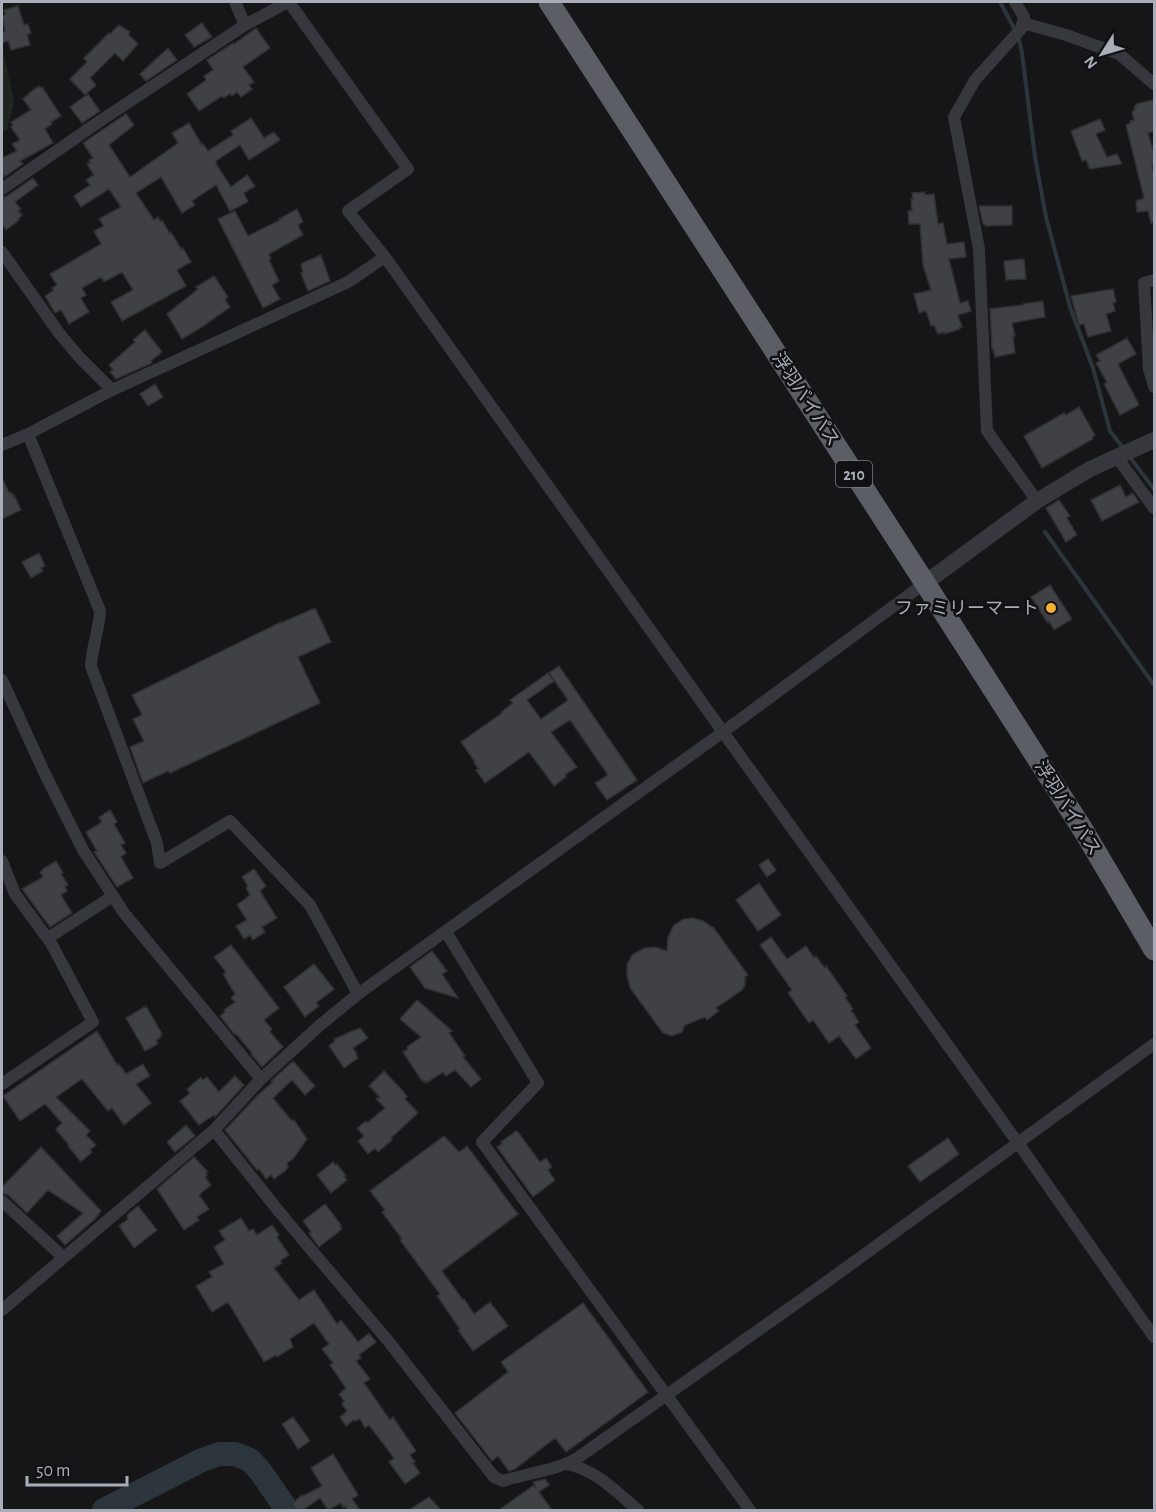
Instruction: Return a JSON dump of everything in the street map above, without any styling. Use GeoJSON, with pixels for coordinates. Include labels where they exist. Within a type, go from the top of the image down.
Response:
{"type":"FeatureCollection","features":[{"type":"Feature","properties":{"kind":"highway","name":"浮羽バイパス"},"geometry":{"type":"LineString","coordinates":[[549,2],[1085,833],[1155,950]]}},
{"type":"Feature","properties":{"kind":"street"},"geometry":{"type":"LineString","coordinates":[[235,2],[245,25]]}},
{"type":"Feature","properties":{"kind":"street"},"geometry":{"type":"LineString","coordinates":[[2,189],[245,25],[289,2],[408,169],[348,211],[385,257],[1155,1337]]}},
{"type":"Feature","properties":{"kind":"street"},"geometry":{"type":"LineString","coordinates":[[1015,2],[1024,17],[1022,26],[975,80],[954,117],[979,249],[987,431],[1037,501]]}},
{"type":"Feature","properties":{"kind":"street"},"geometry":{"type":"LineString","coordinates":[[1022,26],[1066,35],[1119,54],[1155,84]]}},
{"type":"Feature","properties":{"kind":"street"},"geometry":{"type":"LineString","coordinates":[[2,252],[59,333],[112,390]]}},
{"type":"Feature","properties":{"kind":"street"},"geometry":{"type":"LineString","coordinates":[[2,445],[112,390],[348,282],[385,257]]}},
{"type":"Feature","properties":{"kind":"street"},"geometry":{"type":"LineString","coordinates":[[1155,280],[1144,283],[1149,369],[1155,387]]}},
{"type":"Feature","properties":{"kind":"street"},"geometry":{"type":"LineString","coordinates":[[28,434],[100,611],[91,666],[157,843],[160,862],[230,821],[310,905],[358,994]]}},
{"type":"Feature","properties":{"kind":"street"},"geometry":{"type":"LineString","coordinates":[[2,1310],[214,1130],[261,1079],[358,994],[723,732],[1037,501],[1090,469],[1155,440]]}},
{"type":"Feature","properties":{"kind":"street"},"geometry":{"type":"LineString","coordinates":[[1116,456],[1155,508]]}},
{"type":"Feature","properties":{"kind":"street"},"geometry":{"type":"LineString","coordinates":[[2,680],[83,850],[124,912],[261,1079]]}},
{"type":"Feature","properties":{"kind":"street"},"geometry":{"type":"LineString","coordinates":[[2,861],[15,894],[48,938],[93,1022],[2,1084]]}},
{"type":"Feature","properties":{"kind":"street"},"geometry":{"type":"LineString","coordinates":[[48,938],[113,896]]}},
{"type":"Feature","properties":{"kind":"street"},"geometry":{"type":"LineString","coordinates":[[446,932],[538,1083],[482,1142],[750,1510]]}},
{"type":"Feature","properties":{"kind":"street"},"geometry":{"type":"LineString","coordinates":[[214,1130],[281,1214],[389,1342],[494,1477],[503,1481],[567,1464],[825,1283],[1155,1044]]}},
{"type":"Feature","properties":{"kind":"street"},"geometry":{"type":"LineString","coordinates":[[2,1201],[63,1257]]}},
{"type":"Feature","properties":{"kind":"street"},"geometry":{"type":"LineString","coordinates":[[567,1464],[582,1468],[602,1479],[638,1510]]}},
{"type":"Feature","properties":{"kind":"shaded area"},"geometry":{"type":"Polygon","coordinates":[[[2,45],[14,102],[7,130],[2,132],[2,45]]]}},
{"type":"Feature","properties":{"kind":"building"},"geometry":{"type":"Polygon","coordinates":[[[18,6],[24,25],[28,24],[31,33],[27,35],[30,45],[11,50],[8,41],[2,43],[2,32],[5,31],[2,16],[5,15],[4,10],[18,6]]]}},
{"type":"Feature","properties":{"kind":"building"},"geometry":{"type":"Polygon","coordinates":[[[202,23],[212,37],[194,47],[185,35],[202,23]]]}},
{"type":"Feature","properties":{"kind":"building"},"geometry":{"type":"Polygon","coordinates":[[[119,25],[130,32],[128,34],[138,44],[123,61],[115,53],[90,78],[96,85],[85,95],[70,79],[87,62],[84,58],[119,25]]]}},
{"type":"Feature","properties":{"kind":"building"},"geometry":{"type":"Polygon","coordinates":[[[256,28],[270,48],[243,67],[254,82],[249,85],[252,89],[241,97],[237,92],[232,96],[230,94],[224,98],[222,96],[199,111],[187,94],[206,80],[204,76],[213,70],[207,60],[256,28]]]}},
{"type":"Feature","properties":{"kind":"building"},"geometry":{"type":"Polygon","coordinates":[[[168,48],[177,60],[146,81],[140,74],[168,48]]]}},
{"type":"Feature","properties":{"kind":"building"},"geometry":{"type":"Polygon","coordinates":[[[39,86],[42,87],[61,116],[45,129],[53,143],[20,161],[23,164],[4,177],[2,158],[17,151],[12,144],[20,140],[11,127],[13,125],[11,122],[31,110],[23,99],[39,86]]]}},
{"type":"Feature","properties":{"kind":"building"},"geometry":{"type":"Polygon","coordinates":[[[88,94],[100,111],[82,123],[70,107],[88,94]]]}},
{"type":"Feature","properties":{"kind":"building"},"geometry":{"type":"Polygon","coordinates":[[[1153,100],[1155,131],[1148,133],[1155,157],[1155,164],[1152,164],[1155,182],[1155,222],[1151,223],[1148,211],[1137,212],[1136,201],[1144,198],[1126,125],[1134,120],[1132,112],[1136,104],[1153,100]]]}},
{"type":"Feature","properties":{"kind":"building"},"geometry":{"type":"Polygon","coordinates":[[[126,114],[134,125],[109,145],[130,177],[178,143],[172,133],[189,123],[208,151],[233,135],[231,131],[251,118],[264,138],[274,132],[280,140],[249,160],[240,145],[216,161],[231,187],[247,175],[255,186],[244,193],[248,202],[230,211],[216,185],[192,201],[195,205],[182,213],[161,177],[136,193],[154,220],[158,217],[160,221],[162,220],[191,262],[177,270],[186,286],[122,321],[111,302],[133,290],[122,272],[104,282],[101,277],[82,288],[86,295],[81,298],[89,312],[69,324],[61,310],[55,313],[45,296],[57,285],[50,274],[101,244],[94,231],[104,226],[99,219],[121,207],[109,189],[81,207],[74,196],[90,185],[86,180],[94,175],[87,164],[93,158],[83,143],[126,114]]]}},
{"type":"Feature","properties":{"kind":"building"},"geometry":{"type":"Polygon","coordinates":[[[1100,119],[1105,130],[1096,134],[1107,157],[1117,154],[1122,164],[1090,169],[1086,160],[1082,161],[1071,131],[1100,119]]]}},
{"type":"Feature","properties":{"kind":"building"},"geometry":{"type":"Polygon","coordinates":[[[33,178],[38,185],[15,202],[21,209],[18,211],[22,215],[6,230],[2,224],[2,197],[33,178]]]}},
{"type":"Feature","properties":{"kind":"building"},"geometry":{"type":"Polygon","coordinates":[[[925,192],[925,195],[934,194],[938,224],[943,223],[947,244],[964,242],[966,257],[949,259],[960,303],[968,301],[971,311],[958,315],[962,327],[960,329],[944,334],[944,332],[938,334],[934,325],[931,326],[926,311],[919,313],[914,294],[931,290],[923,265],[920,224],[909,224],[908,211],[912,211],[912,193],[925,192]]]}},
{"type":"Feature","properties":{"kind":"building"},"geometry":{"type":"Polygon","coordinates":[[[979,206],[1012,206],[1012,225],[985,226],[979,206]]]}},
{"type":"Feature","properties":{"kind":"building"},"geometry":{"type":"Polygon","coordinates":[[[297,209],[303,222],[298,225],[303,235],[269,254],[271,259],[269,260],[279,281],[272,285],[280,299],[263,308],[218,219],[235,211],[248,236],[297,209]]]}},
{"type":"Feature","properties":{"kind":"building"},"geometry":{"type":"Polygon","coordinates":[[[321,255],[330,281],[308,291],[301,273],[303,272],[301,265],[321,255]]]}},
{"type":"Feature","properties":{"kind":"building"},"geometry":{"type":"Polygon","coordinates":[[[1024,259],[1026,279],[1006,280],[1004,261],[1024,259]]]}},
{"type":"Feature","properties":{"kind":"building"},"geometry":{"type":"Polygon","coordinates":[[[214,276],[228,297],[225,299],[230,307],[182,339],[167,314],[198,289],[196,287],[214,276]]]}},
{"type":"Feature","properties":{"kind":"building"},"geometry":{"type":"Polygon","coordinates":[[[1113,289],[1116,302],[1113,303],[1115,311],[1106,314],[1111,331],[1088,337],[1084,324],[1079,325],[1071,296],[1113,289]]]}},
{"type":"Feature","properties":{"kind":"building"},"geometry":{"type":"Polygon","coordinates":[[[1043,301],[1045,317],[1012,323],[1015,353],[995,357],[992,349],[990,309],[1043,301]]]}},
{"type":"Feature","properties":{"kind":"building"},"geometry":{"type":"Polygon","coordinates":[[[145,330],[162,352],[151,361],[152,363],[116,379],[110,372],[113,370],[109,365],[145,330]]]}},
{"type":"Feature","properties":{"kind":"building"},"geometry":{"type":"Polygon","coordinates":[[[1127,338],[1136,354],[1118,364],[1139,405],[1120,415],[1104,384],[1107,382],[1096,363],[1100,361],[1096,355],[1127,338]]]}},
{"type":"Feature","properties":{"kind":"building"},"geometry":{"type":"Polygon","coordinates":[[[155,384],[163,397],[148,406],[140,394],[155,384]]]}},
{"type":"Feature","properties":{"kind":"building"},"geometry":{"type":"Polygon","coordinates":[[[1079,407],[1095,435],[1093,439],[1042,468],[1024,436],[1079,407]]]}},
{"type":"Feature","properties":{"kind":"building"},"geometry":{"type":"Polygon","coordinates":[[[2,477],[9,493],[14,495],[21,510],[2,519],[2,477]]]}},
{"type":"Feature","properties":{"kind":"building"},"geometry":{"type":"Polygon","coordinates":[[[1120,485],[1126,497],[1133,493],[1139,502],[1102,521],[1091,500],[1120,485]]]}},
{"type":"Feature","properties":{"kind":"building"},"geometry":{"type":"Polygon","coordinates":[[[1059,500],[1070,516],[1067,518],[1077,535],[1066,542],[1046,508],[1059,500]]]}},
{"type":"Feature","properties":{"kind":"building"},"geometry":{"type":"Polygon","coordinates":[[[39,553],[45,566],[41,568],[43,571],[31,578],[22,562],[39,553]]]}},
{"type":"Feature","properties":{"kind":"building","name":"ファミリーマート"},"geometry":{"type":"Polygon","coordinates":[[[1050,585],[1072,619],[1054,630],[1031,597],[1050,585]]]}},
{"type":"Feature","properties":{"kind":"building"},"geometry":{"type":"Polygon","coordinates":[[[315,608],[331,642],[298,657],[320,703],[170,773],[168,771],[143,783],[130,747],[144,741],[133,719],[142,715],[132,695],[281,622],[315,608]]]}},
{"type":"Feature","properties":{"kind":"building"},"geometry":{"type":"Polygon","coordinates":[[[559,666],[637,780],[607,800],[595,783],[608,775],[570,720],[551,732],[577,767],[554,786],[529,752],[485,783],[476,770],[479,769],[475,762],[461,742],[502,713],[513,703],[510,700],[548,673],[554,681],[527,700],[541,719],[568,700],[549,673],[559,666]]]}},
{"type":"Feature","properties":{"kind":"building"},"geometry":{"type":"Polygon","coordinates":[[[110,810],[117,822],[114,824],[125,843],[121,845],[126,853],[121,857],[133,878],[117,887],[94,852],[97,851],[86,832],[102,822],[99,817],[110,810]]]}},
{"type":"Feature","properties":{"kind":"building"},"geometry":{"type":"Polygon","coordinates":[[[768,859],[776,870],[767,877],[759,865],[768,859]]]}},
{"type":"Feature","properties":{"kind":"building"},"geometry":{"type":"Polygon","coordinates":[[[56,861],[68,885],[65,886],[67,891],[61,895],[72,913],[50,927],[22,889],[43,877],[40,872],[56,861]]]}},
{"type":"Feature","properties":{"kind":"building"},"geometry":{"type":"Polygon","coordinates":[[[254,869],[266,886],[260,891],[277,918],[262,927],[265,932],[253,940],[250,935],[244,939],[236,926],[247,920],[237,905],[250,895],[246,888],[248,886],[242,877],[254,869]]]}},
{"type":"Feature","properties":{"kind":"building"},"geometry":{"type":"Polygon","coordinates":[[[759,883],[781,915],[758,931],[736,900],[759,883]]]}},
{"type":"Feature","properties":{"kind":"building"},"geometry":{"type":"Polygon","coordinates":[[[693,918],[713,927],[748,975],[745,977],[742,990],[716,1008],[719,1011],[707,1020],[705,1017],[685,1025],[682,1032],[672,1036],[663,1033],[630,988],[627,965],[632,955],[644,948],[655,947],[667,951],[668,937],[674,925],[684,919],[693,918]]]}},
{"type":"Feature","properties":{"kind":"building"},"geometry":{"type":"Polygon","coordinates":[[[771,937],[787,959],[806,946],[814,958],[816,956],[824,967],[826,966],[847,996],[845,997],[853,1009],[851,1010],[859,1022],[855,1025],[871,1048],[856,1059],[839,1036],[829,1043],[813,1020],[809,1023],[788,993],[792,990],[760,945],[771,937]]]}},
{"type":"Feature","properties":{"kind":"building"},"geometry":{"type":"Polygon","coordinates":[[[231,945],[279,1008],[264,1020],[272,1029],[270,1032],[283,1047],[262,1067],[220,1016],[235,1002],[231,998],[235,994],[223,974],[226,972],[214,957],[231,945]]]}},
{"type":"Feature","properties":{"kind":"building"},"geometry":{"type":"Polygon","coordinates":[[[432,951],[447,971],[442,974],[458,998],[425,988],[410,967],[432,951]]]}},
{"type":"Feature","properties":{"kind":"building"},"geometry":{"type":"Polygon","coordinates":[[[314,964],[334,989],[316,1003],[319,1006],[305,1017],[284,987],[314,964]]]}},
{"type":"Feature","properties":{"kind":"building"},"geometry":{"type":"Polygon","coordinates":[[[417,1000],[452,1031],[449,1033],[465,1056],[463,1057],[481,1079],[471,1087],[455,1070],[446,1076],[443,1072],[426,1083],[422,1081],[403,1052],[421,1037],[400,1019],[417,1000]]]}},
{"type":"Feature","properties":{"kind":"building"},"geometry":{"type":"Polygon","coordinates":[[[146,1006],[162,1034],[156,1040],[158,1044],[145,1051],[126,1018],[146,1006]]]}},
{"type":"Feature","properties":{"kind":"building"},"geometry":{"type":"Polygon","coordinates":[[[360,1028],[368,1038],[353,1048],[358,1058],[344,1068],[329,1046],[335,1041],[334,1039],[360,1028]]]}},
{"type":"Feature","properties":{"kind":"building"},"geometry":{"type":"Polygon","coordinates":[[[97,1031],[117,1065],[119,1064],[126,1074],[143,1064],[150,1076],[136,1084],[151,1103],[124,1125],[112,1108],[108,1111],[82,1079],[56,1097],[90,1131],[86,1135],[96,1145],[81,1162],[56,1129],[62,1123],[45,1104],[20,1121],[3,1096],[97,1031]]]}},
{"type":"Feature","properties":{"kind":"building"},"geometry":{"type":"Polygon","coordinates":[[[293,1061],[315,1086],[305,1095],[292,1080],[273,1098],[292,1121],[294,1120],[307,1139],[293,1159],[287,1163],[288,1167],[285,1171],[274,1179],[271,1175],[266,1179],[225,1130],[293,1061]]]}},
{"type":"Feature","properties":{"kind":"building"},"geometry":{"type":"Polygon","coordinates":[[[384,1071],[403,1091],[407,1097],[405,1099],[418,1113],[378,1152],[375,1148],[368,1154],[358,1141],[364,1136],[357,1128],[385,1108],[376,1099],[380,1097],[369,1086],[384,1071]]]}},
{"type":"Feature","properties":{"kind":"building"},"geometry":{"type":"Polygon","coordinates":[[[235,1076],[244,1085],[215,1117],[214,1115],[199,1125],[180,1101],[190,1093],[187,1089],[201,1077],[203,1080],[207,1077],[219,1092],[235,1076]]]}},
{"type":"Feature","properties":{"kind":"building"},"geometry":{"type":"Polygon","coordinates":[[[186,1125],[195,1136],[175,1152],[167,1142],[186,1125]]]}},
{"type":"Feature","properties":{"kind":"building"},"geometry":{"type":"Polygon","coordinates":[[[516,1131],[540,1162],[546,1158],[552,1167],[548,1170],[555,1180],[533,1197],[497,1147],[516,1131]]]}},
{"type":"Feature","properties":{"kind":"building"},"geometry":{"type":"Polygon","coordinates":[[[444,1136],[459,1152],[467,1146],[518,1214],[442,1271],[474,1314],[490,1302],[508,1326],[473,1351],[437,1296],[440,1294],[400,1240],[402,1239],[382,1212],[385,1210],[370,1191],[444,1136]]]}},
{"type":"Feature","properties":{"kind":"building"},"geometry":{"type":"Polygon","coordinates":[[[948,1138],[959,1154],[920,1182],[908,1166],[948,1138]]]}},
{"type":"Feature","properties":{"kind":"building"},"geometry":{"type":"Polygon","coordinates":[[[41,1147],[101,1211],[65,1245],[57,1236],[83,1213],[48,1190],[27,1213],[8,1195],[2,1193],[2,1187],[41,1147]]]}},
{"type":"Feature","properties":{"kind":"building"},"geometry":{"type":"Polygon","coordinates":[[[194,1157],[208,1172],[205,1177],[211,1185],[199,1195],[209,1209],[197,1217],[199,1220],[184,1230],[157,1189],[194,1157]]]}},
{"type":"Feature","properties":{"kind":"building"},"geometry":{"type":"Polygon","coordinates":[[[333,1162],[337,1164],[347,1180],[331,1193],[317,1175],[333,1162]]]}},
{"type":"Feature","properties":{"kind":"building"},"geometry":{"type":"Polygon","coordinates":[[[325,1204],[342,1229],[319,1247],[303,1221],[325,1204]]]}},
{"type":"Feature","properties":{"kind":"building"},"geometry":{"type":"Polygon","coordinates":[[[138,1206],[157,1230],[134,1248],[119,1226],[138,1206]]]}},
{"type":"Feature","properties":{"kind":"building"},"geometry":{"type":"Polygon","coordinates":[[[241,1218],[249,1231],[253,1229],[257,1235],[272,1225],[289,1255],[274,1268],[299,1300],[314,1290],[337,1324],[341,1320],[358,1342],[369,1333],[376,1342],[359,1355],[361,1358],[356,1361],[370,1379],[364,1383],[390,1420],[393,1417],[416,1451],[410,1455],[420,1473],[405,1484],[389,1462],[394,1458],[369,1425],[365,1428],[360,1419],[346,1426],[340,1417],[347,1411],[339,1394],[346,1388],[330,1365],[333,1363],[322,1349],[329,1344],[314,1323],[290,1339],[293,1347],[264,1362],[228,1302],[212,1312],[196,1286],[212,1277],[209,1272],[224,1264],[214,1247],[225,1240],[219,1231],[241,1218]]]}},
{"type":"Feature","properties":{"kind":"building"},"geometry":{"type":"Polygon","coordinates":[[[583,1303],[648,1392],[566,1452],[555,1438],[515,1469],[509,1471],[498,1456],[492,1461],[455,1413],[508,1372],[501,1362],[583,1303]]]}},
{"type":"Feature","properties":{"kind":"building"},"geometry":{"type":"Polygon","coordinates":[[[293,1417],[310,1441],[298,1449],[282,1424],[293,1417]]]}},
{"type":"Feature","properties":{"kind":"building"},"geometry":{"type":"Polygon","coordinates":[[[333,1454],[358,1495],[352,1499],[360,1510],[348,1510],[341,1503],[328,1510],[320,1498],[303,1510],[297,1510],[292,1504],[302,1495],[322,1486],[311,1468],[333,1454]]]}},
{"type":"Feature","properties":{"kind":"building"},"geometry":{"type":"Polygon","coordinates":[[[545,1479],[549,1485],[539,1492],[552,1510],[499,1510],[534,1485],[536,1488],[533,1482],[545,1479]]]}},
{"type":"Feature","properties":{"kind":"building"},"geometry":{"type":"Polygon","coordinates":[[[429,1497],[441,1510],[409,1510],[429,1497]]]}},
{"type":"Feature","properties":{"kind":"waterway"},"geometry":{"type":"LineString","coordinates":[[1000,2],[1015,30]]}},
{"type":"Feature","properties":{"kind":"waterway"},"geometry":{"type":"LineString","coordinates":[[1018,36],[1046,217],[1070,307],[1093,368],[1110,431],[1123,448]]}},
{"type":"Feature","properties":{"kind":"waterway"},"geometry":{"type":"LineString","coordinates":[[1129,456],[1154,489]]}},
{"type":"Feature","properties":{"kind":"waterway"},"geometry":{"type":"LineString","coordinates":[[1045,532],[1154,685]]}},
{"type":"Feature","properties":{"kind":"waterway"},"geometry":{"type":"LineString","coordinates":[[104,1510],[202,1460],[219,1454],[235,1454],[250,1460],[287,1510]]}},
{"type":"Feature","properties":{"kind":"place","name":"ファミリーマート"},"geometry":{"type":"Point","coordinates":[1051,608]}}]}
